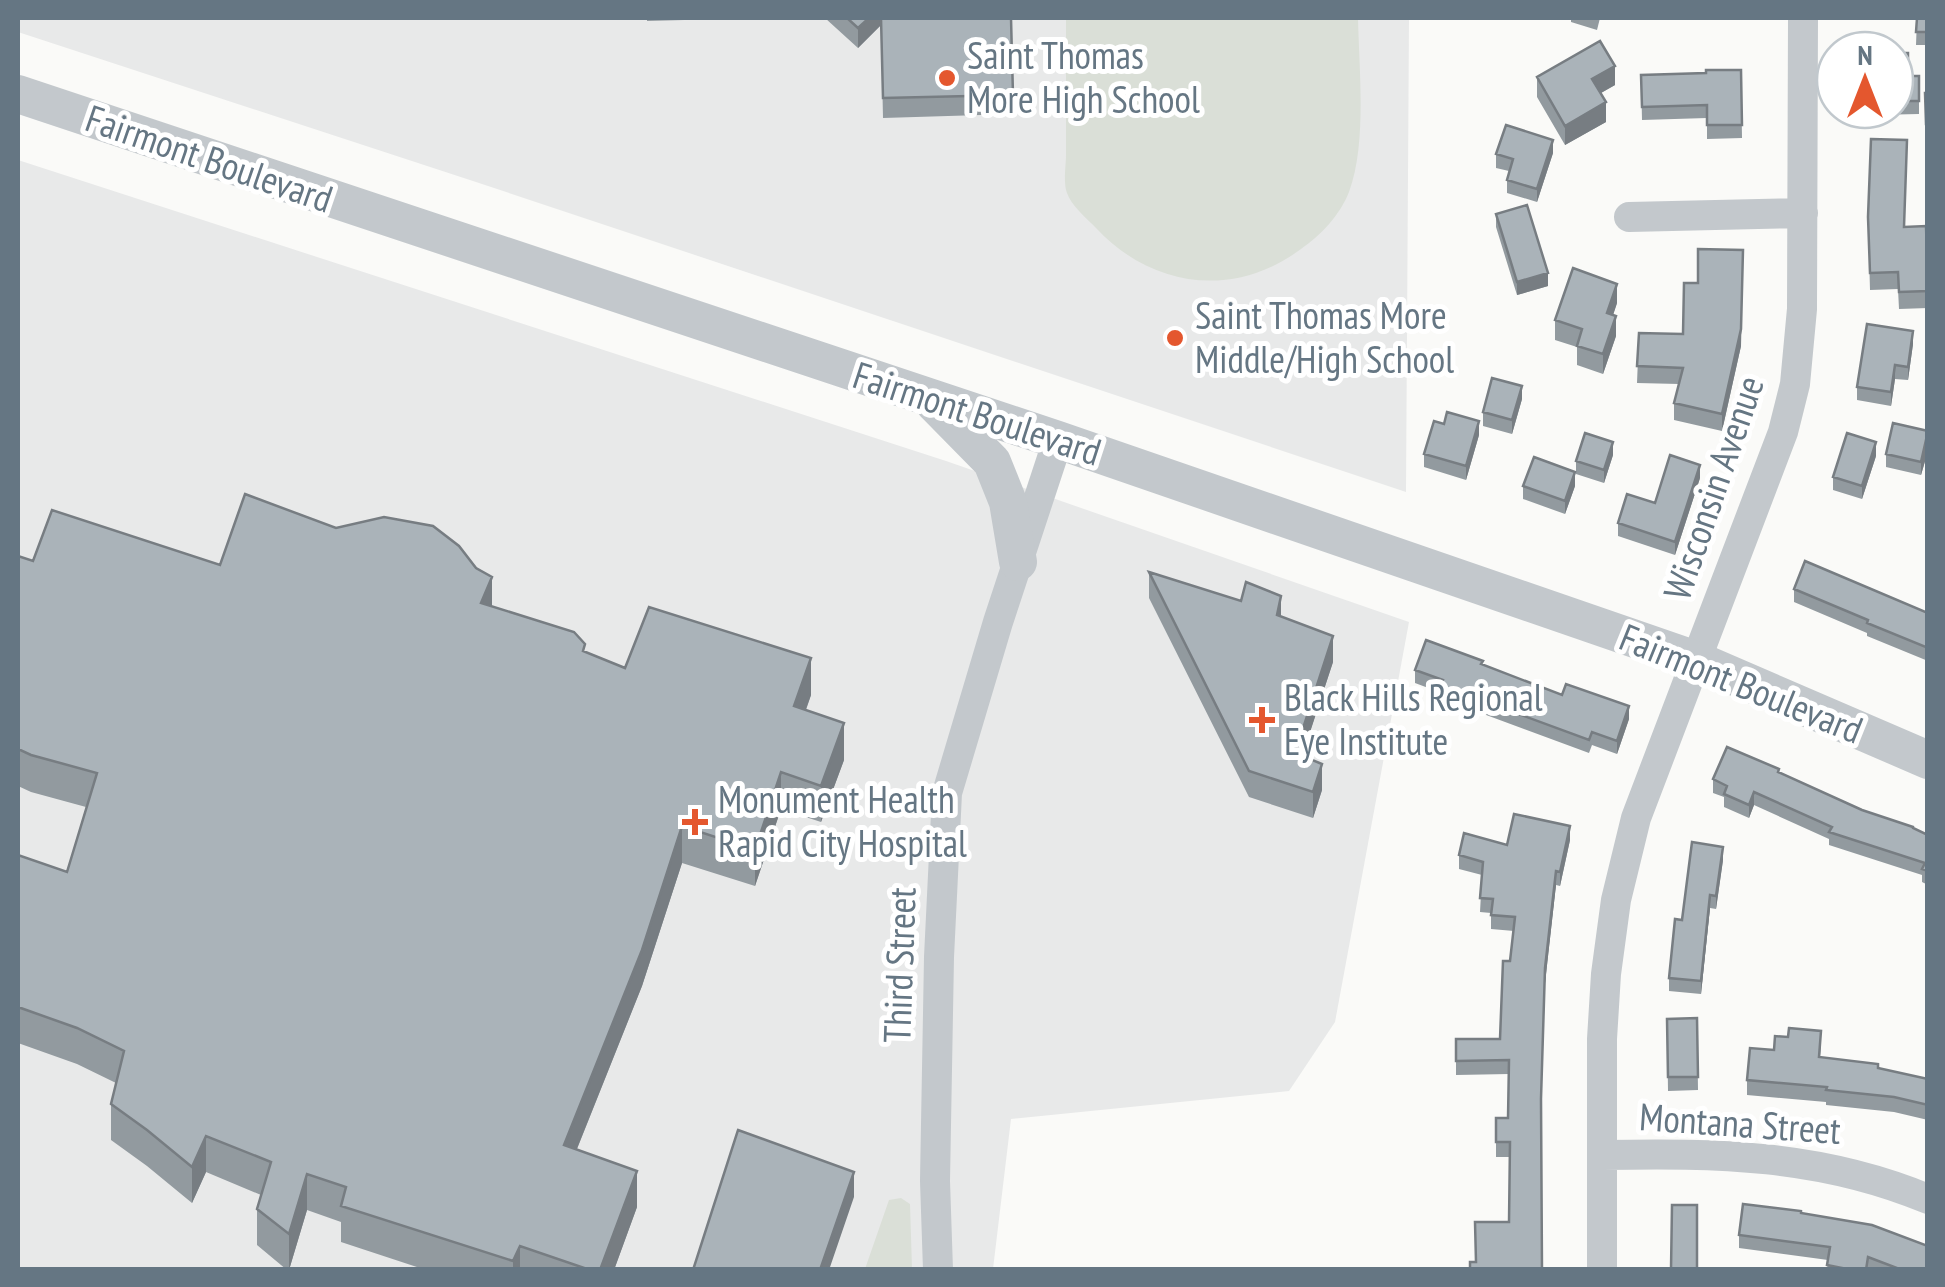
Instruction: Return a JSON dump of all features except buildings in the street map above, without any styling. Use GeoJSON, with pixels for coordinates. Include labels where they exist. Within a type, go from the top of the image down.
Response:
{"type":"FeatureCollection","features":[{"type":"Feature","properties":{"kind":"street","name":"Wisconsin Avenue"},"geometry":{"type":"LineString","coordinates":[[1602,1270],[1602,1039],[1616,900],[1636,818],[1784,432],[1799,356],[1803,18]]}},
{"type":"Feature","properties":{"kind":"street","name":"Fairmont Boulevard"},"geometry":{"type":"LineString","coordinates":[[18,94],[1058,440],[1696,660],[1928,760]]}},
{"type":"Feature","properties":{"kind":"street"},"geometry":{"type":"LineString","coordinates":[[1629,217],[1803,213]]}},
{"type":"Feature","properties":{"kind":"street"},"geometry":{"type":"LineString","coordinates":[[929,398],[992,462],[1008,502],[1018,562]]}},
{"type":"Feature","properties":{"kind":"street","name":"Third Street"},"geometry":{"type":"LineString","coordinates":[[938,1270],[940,913],[948,792],[986,659],[1058,440]]}},
{"type":"Feature","properties":{"kind":"street","name":"Montana Street"},"geometry":{"type":"LineString","coordinates":[[1602,1155],[1705,1154],[1820,1166],[1859,1174],[1928,1199]]}},
{"type":"Feature","properties":{"kind":"shaded area","name":"Saint Thomas More Middle/High School"},"geometry":{"type":"Polygon","coordinates":[[[18,18],[1409,18],[1406,492],[18,32],[18,18]]]}},
{"type":"Feature","properties":{"kind":"shaded area"},"geometry":{"type":"Polygon","coordinates":[[[1066,18],[1358,18],[1358,152],[1349,192],[1335,216],[1323,231],[1275,265],[1221,280],[1194,280],[1168,274],[1142,264],[1118,248],[1079,211],[1066,189],[1066,18]]]}},
{"type":"Feature","properties":{"kind":"shaded area","name":"Monument Health Rapid City Hospital"},"geometry":{"type":"Polygon","coordinates":[[[18,160],[946,461],[1409,622],[1335,1022],[1289,1091],[1011,1119],[993,1269],[18,1270],[18,160]]]}},
{"type":"Feature","properties":{"kind":"shaded area"},"geometry":{"type":"Polygon","coordinates":[[[901,1198],[910,1204],[912,1269],[865,1269],[889,1200],[901,1198]]]}},
{"type":"Feature","properties":{"kind":"place","name":"Saint Thomas More High School"},"geometry":{"type":"Point","coordinates":[947,78]}},
{"type":"Feature","properties":{"kind":"place","name":"Saint Thomas More Middle/High School"},"geometry":{"type":"Point","coordinates":[1175,338]}},
{"type":"Feature","properties":{"kind":"place","name":"Black Hills Regional Eye Institute"},"geometry":{"type":"Point","coordinates":[1262,720]}},
{"type":"Feature","properties":{"kind":"place","name":"Monument Health Rapid City Hospital"},"geometry":{"type":"Point","coordinates":[695,822]}}]}
